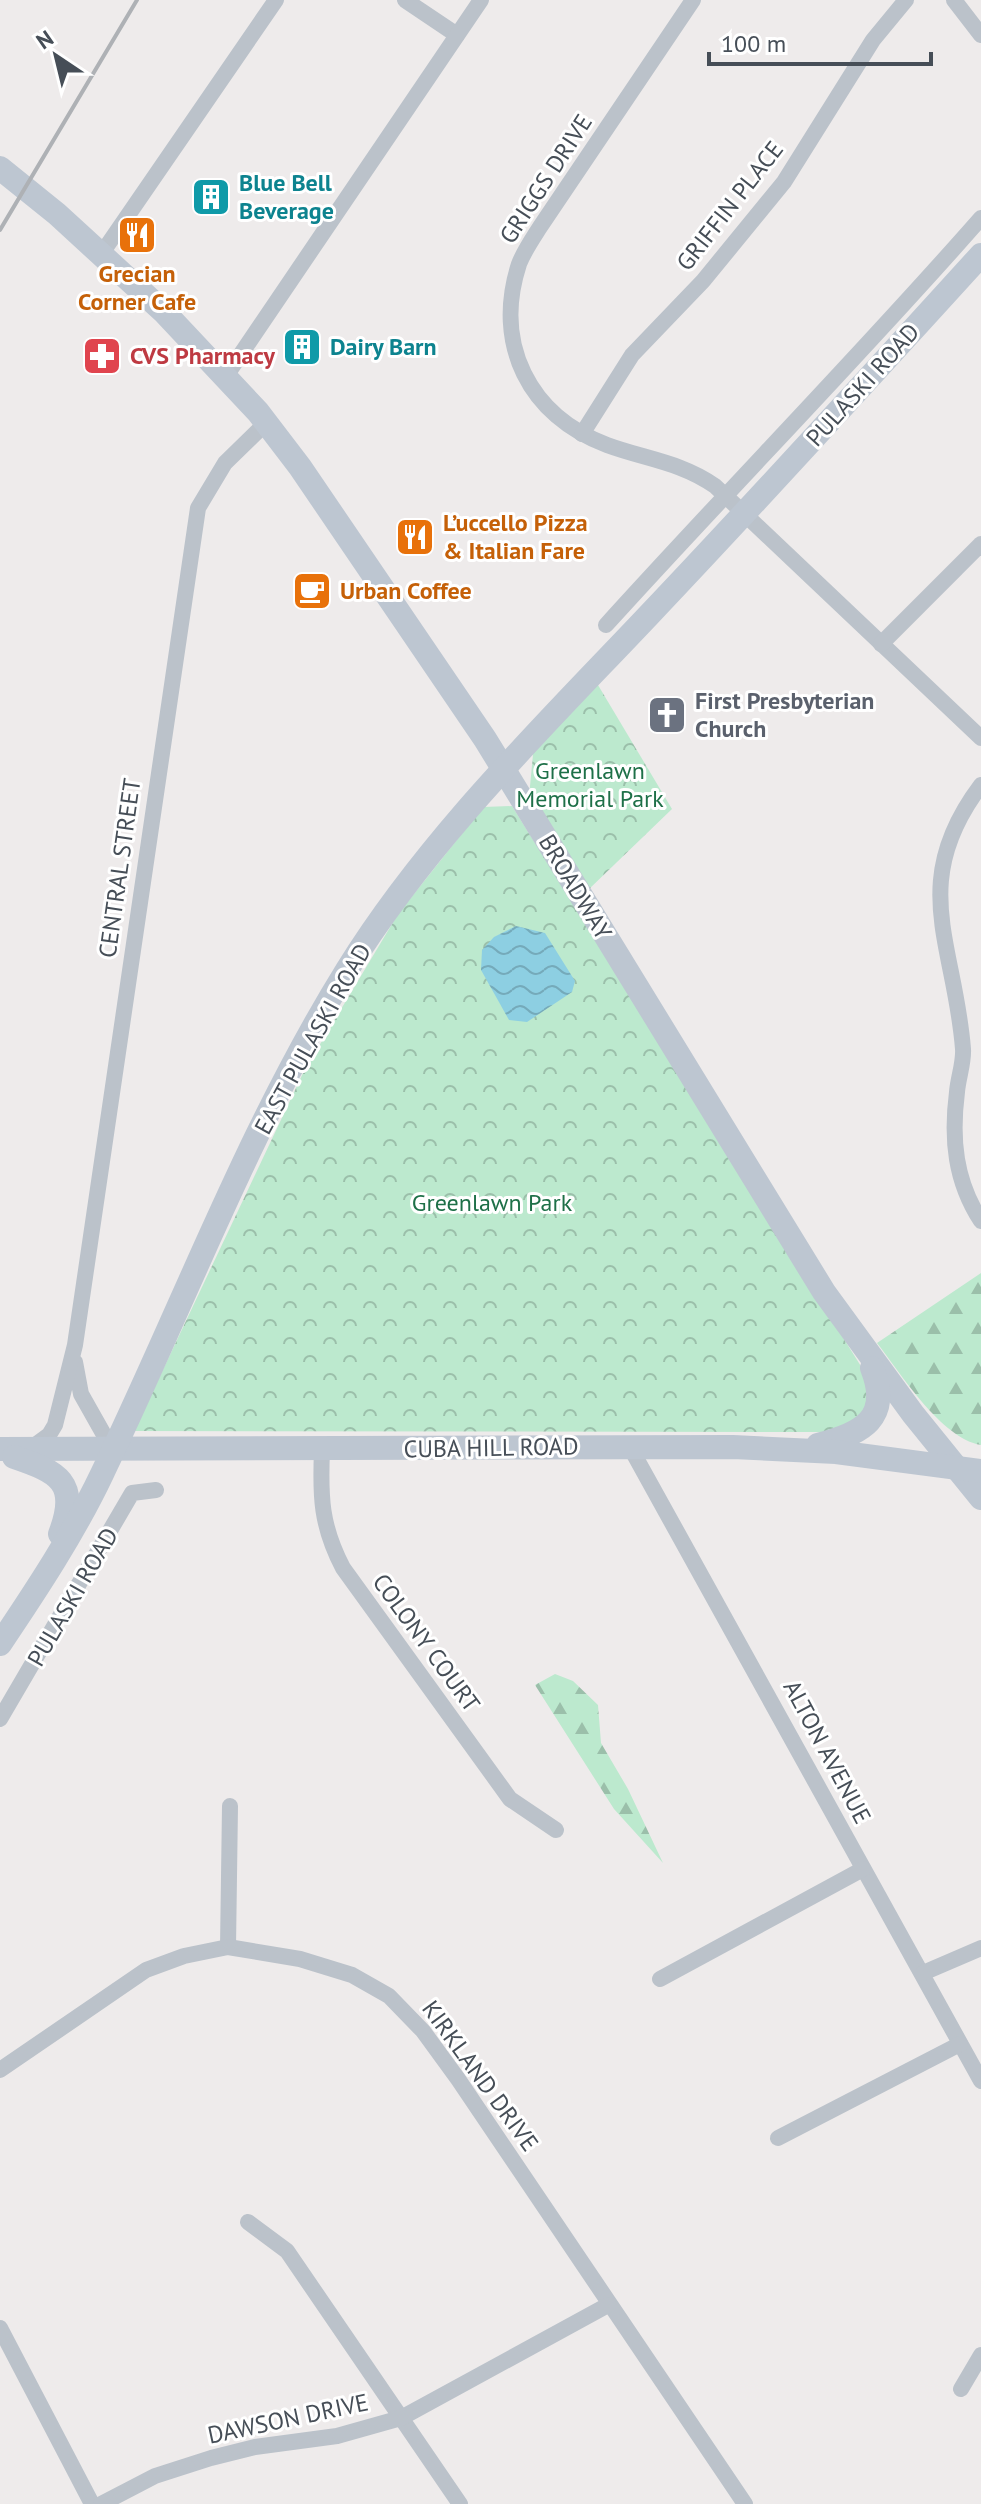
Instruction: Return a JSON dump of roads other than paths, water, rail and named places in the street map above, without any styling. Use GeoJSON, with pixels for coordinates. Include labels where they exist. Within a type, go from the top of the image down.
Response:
{"type":"FeatureCollection","features":[{"type":"Feature","properties":{"kind":"main road","name":"BROADWAY"},"geometry":{"type":"LineString","coordinates":[[0,168],[102,253],[226,376],[266,423],[351,539],[504,769],[816,1280],[859,1341],[969,1470],[981,1498]]}},
{"type":"Feature","properties":{"kind":"main road","name":"PULASKI ROAD"},"geometry":{"type":"LineString","coordinates":[[745,514],[981,255]]}},
{"type":"Feature","properties":{"kind":"main road","name":"EAST PULASKI ROAD"},"geometry":{"type":"LineString","coordinates":[[0,1644],[42,1581],[112,1449],[247,1161],[348,968],[412,877],[504,769],[745,514]]}},
{"type":"Feature","properties":{"kind":"main road"},"geometry":{"type":"LineString","coordinates":[[802,1449],[849,1437],[862,1429],[876,1412],[878,1383],[859,1341]]}},
{"type":"Feature","properties":{"kind":"main road","name":"CUBA HILL ROAD"},"geometry":{"type":"LineString","coordinates":[[0,1451],[630,1447],[802,1449],[969,1470]]}},
{"type":"Feature","properties":{"kind":"main road"},"geometry":{"type":"LineString","coordinates":[[0,1451],[46,1467],[63,1482],[67,1493],[65,1522],[42,1581]]}},
{"type":"Feature","properties":{"kind":"street"},"geometry":{"type":"LineString","coordinates":[[102,253],[276,0]]}},
{"type":"Feature","properties":{"kind":"street"},"geometry":{"type":"LineString","coordinates":[[405,0],[457,35]]}},
{"type":"Feature","properties":{"kind":"street"},"geometry":{"type":"LineString","coordinates":[[226,376],[481,0]]}},
{"type":"Feature","properties":{"kind":"street","name":"GRIGGS DRIVE"},"geometry":{"type":"LineString","coordinates":[[693,0],[540,227],[520,262],[510,308],[512,346],[528,384],[550,411],[582,434],[628,452],[681,465],[724,495],[981,738]]}},
{"type":"Feature","properties":{"kind":"street","name":"GRIFFIN PLACE"},"geometry":{"type":"LineString","coordinates":[[582,434],[632,355],[712,271],[784,182],[873,40],[906,0]]}},
{"type":"Feature","properties":{"kind":"street"},"geometry":{"type":"LineString","coordinates":[[954,0],[981,35]]}},
{"type":"Feature","properties":{"kind":"street"},"geometry":{"type":"LineString","coordinates":[[606,625],[724,495],[789,431],[981,218]]}},
{"type":"Feature","properties":{"kind":"street","name":"CENTRAL STREET"},"geometry":{"type":"LineString","coordinates":[[30,1449],[49,1435],[55,1425],[75,1345],[198,508],[225,463],[266,423]]}},
{"type":"Feature","properties":{"kind":"street"},"geometry":{"type":"LineString","coordinates":[[881,644],[981,544]]}},
{"type":"Feature","properties":{"kind":"street"},"geometry":{"type":"LineString","coordinates":[[981,785],[952,833],[943,859],[938,905],[963,1053],[954,1120],[955,1158],[967,1200],[981,1221]]}},
{"type":"Feature","properties":{"kind":"street","name":"CENTRAL STREET"},"geometry":{"type":"LineString","coordinates":[[75,1345],[75,1374],[81,1394],[112,1449]]}},
{"type":"Feature","properties":{"kind":"street","name":"ALTON AVENUE"},"geometry":{"type":"LineString","coordinates":[[630,1447],[981,2081]]}},
{"type":"Feature","properties":{"kind":"street","name":"COLONY COURT"},"geometry":{"type":"LineString","coordinates":[[322,1450],[322,1511],[328,1539],[343,1568],[510,1799],[556,1830]]}},
{"type":"Feature","properties":{"kind":"street","name":"PULASKI ROAD"},"geometry":{"type":"LineString","coordinates":[[0,1719],[132,1493],[156,1490]]}},
{"type":"Feature","properties":{"kind":"street"},"geometry":{"type":"LineString","coordinates":[[228,1947],[230,1806]]}},
{"type":"Feature","properties":{"kind":"street"},"geometry":{"type":"LineString","coordinates":[[660,1979],[863,1869]]}},
{"type":"Feature","properties":{"kind":"street","name":"KIRKLAND DRIVE"},"geometry":{"type":"LineString","coordinates":[[0,2070],[146,1970],[184,1956],[228,1947],[300,1959],[352,1975],[389,1996],[423,2031],[458,2079],[745,2504]]}},
{"type":"Feature","properties":{"kind":"street"},"geometry":{"type":"LineString","coordinates":[[923,1973],[981,1948]]}},
{"type":"Feature","properties":{"kind":"street"},"geometry":{"type":"LineString","coordinates":[[778,2138],[960,2044]]}},
{"type":"Feature","properties":{"kind":"street"},"geometry":{"type":"LineString","coordinates":[[248,2222],[287,2251],[460,2504]]}},
{"type":"Feature","properties":{"kind":"street","name":"DAWSON DRIVE"},"geometry":{"type":"LineString","coordinates":[[101,2504],[155,2476],[211,2458],[255,2447],[337,2436],[401,2418],[608,2305]]}},
{"type":"Feature","properties":{"kind":"street"},"geometry":{"type":"LineString","coordinates":[[0,2328],[92,2504]]}},
{"type":"Feature","properties":{"kind":"street"},"geometry":{"type":"LineString","coordinates":[[961,2389],[981,2355]]}},
{"type":"Feature","properties":{"kind":"water"},"geometry":{"type":"Polygon","coordinates":[[[516,926],[545,933],[575,981],[572,992],[527,1022],[509,1020],[481,970],[482,950],[494,937],[516,926]]]}},
{"type":"Feature","properties":{"kind":"railway"},"geometry":{"type":"LineString","coordinates":[[0,230],[137,0]]}},
{"type":"Feature","properties":{"kind":"place","name":"Blue Bell Beverage"},"geometry":{"type":"Point","coordinates":[211,197]}},
{"type":"Feature","properties":{"kind":"place","name":"Grecian Corner Cafe"},"geometry":{"type":"Point","coordinates":[137,235]}},
{"type":"Feature","properties":{"kind":"place","name":"Dairy Barn"},"geometry":{"type":"Point","coordinates":[302,347]}},
{"type":"Feature","properties":{"kind":"place","name":"CVS Pharmacy"},"geometry":{"type":"Point","coordinates":[102,356]}},
{"type":"Feature","properties":{"kind":"place","name":"L’uccello Pizza & Italian Fare"},"geometry":{"type":"Point","coordinates":[415,537]}},
{"type":"Feature","properties":{"kind":"place","name":"Urban Coffee"},"geometry":{"type":"Point","coordinates":[312,591]}},
{"type":"Feature","properties":{"kind":"place","name":"First Presbyterian Church"},"geometry":{"type":"Point","coordinates":[667,715]}},
{"type":"Feature","properties":{"kind":"park label","name":"Greenlawn Memorial Park"},"geometry":{"type":"Point","coordinates":[590,785]}},
{"type":"Feature","properties":{"kind":"park label","name":"Greenlawn Park"},"geometry":{"type":"Point","coordinates":[492,1203]}}]}
